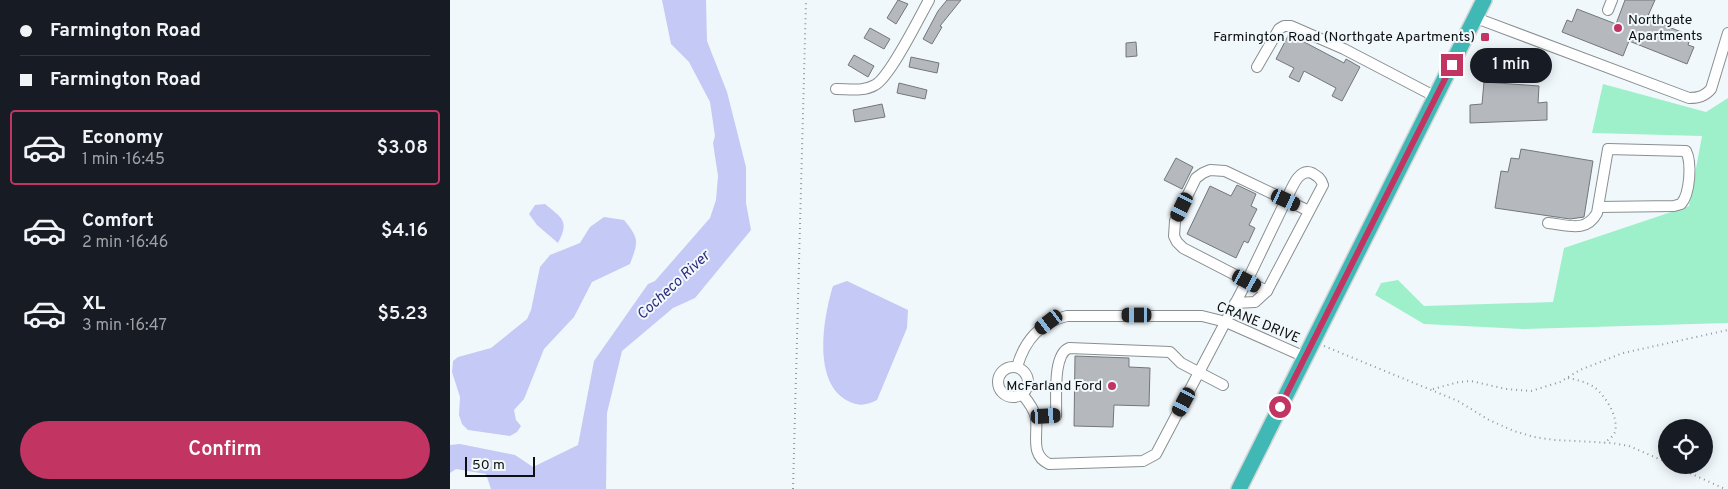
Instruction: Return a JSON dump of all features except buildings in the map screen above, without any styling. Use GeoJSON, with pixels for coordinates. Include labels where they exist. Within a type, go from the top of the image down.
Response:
{"type":"FeatureCollection","features":[{"type":"Feature","properties":{"kind":"highway"},"geometry":{"type":"LineString","coordinates":[[1239,489],[1484,0]]}},
{"type":"Feature","properties":{"kind":"street"},"geometry":{"type":"LineString","coordinates":[[836,88],[860,90],[874,85],[886,75],[929,0]]}},
{"type":"Feature","properties":{"kind":"street"},"geometry":{"type":"LineString","coordinates":[[1476,18],[1689,98],[1699,98],[1706,95],[1711,89],[1728,34]]}},
{"type":"Feature","properties":{"kind":"street"},"geometry":{"type":"LineString","coordinates":[[1257,68],[1279,29],[1284,26],[1291,26],[1344,49],[1436,97]]}},
{"type":"Feature","properties":{"kind":"street"},"geometry":{"type":"LineString","coordinates":[[1548,223],[1581,226],[1588,224],[1593,219],[1598,207],[1608,149],[1686,151],[1690,164],[1686,195],[1681,204],[1674,206],[1598,207]]}},
{"type":"Feature","properties":{"kind":"street"},"geometry":{"type":"LineString","coordinates":[[1267,291],[1183,248],[1177,242],[1174,236],[1175,221],[1196,178],[1210,170],[1225,171],[1309,211]]}},
{"type":"Feature","properties":{"kind":"street"},"geometry":{"type":"LineString","coordinates":[[1017,367],[1025,372],[1029,381],[1022,394],[1036,417],[1038,455],[1042,461],[1049,464],[1143,461],[1156,454],[1226,322],[1235,303],[1247,281],[1286,200],[1300,175],[1308,171],[1318,176],[1323,185],[1267,291],[1255,302],[1235,303]]}},
{"type":"Feature","properties":{"kind":"street","name":"CRANE DRIVE"},"geometry":{"type":"LineString","coordinates":[[1022,394],[1015,398],[1006,395],[999,388],[1000,374],[1012,367],[1017,367],[1020,356],[1033,336],[1049,322],[1062,317],[1190,314],[1226,322],[1305,357]]}},
{"type":"Feature","properties":{"kind":"street"},"geometry":{"type":"LineString","coordinates":[[1036,417],[1056,416],[1057,364],[1062,352],[1069,348],[1170,352],[1181,363],[1224,385]]}},
{"type":"Feature","properties":{"kind":"path"},"geometry":{"type":"LineString","coordinates":[[793,489],[806,0]]}},
{"type":"Feature","properties":{"kind":"path"},"geometry":{"type":"LineString","coordinates":[[1433,389],[1471,381],[1506,389],[1531,391],[1552,384],[1606,358],[1622,353],[1728,330]]}},
{"type":"Feature","properties":{"kind":"path"},"geometry":{"type":"LineString","coordinates":[[1313,341],[1433,389],[1458,401],[1489,420],[1514,431],[1534,437],[1555,440],[1629,446],[1658,459]]}},
{"type":"Feature","properties":{"kind":"path"},"geometry":{"type":"LineString","coordinates":[[1567,377],[1593,386],[1601,393],[1607,403],[1616,426],[1611,438],[1604,443]]}},
{"type":"Feature","properties":{"kind":"path"},"geometry":{"type":"LineString","coordinates":[[1691,474],[1726,489]]}},
{"type":"Feature","properties":{"kind":"green space"},"geometry":{"type":"Polygon","coordinates":[[[1603,84],[1706,112],[1728,98],[1728,323],[1523,329],[1424,324],[1375,295],[1381,283],[1398,280],[1424,306],[1553,302],[1564,248],[1689,206],[1702,136],[1592,133],[1603,84]]]}},
{"type":"Feature","properties":{"kind":"water","name":"Cocheco River"},"geometry":{"type":"Polygon","coordinates":[[[662,0],[706,0],[707,41],[727,92],[746,167],[746,203],[751,230],[695,298],[673,308],[622,351],[607,413],[606,489],[491,489],[486,474],[456,469],[450,473],[450,445],[460,444],[515,455],[533,467],[578,445],[594,361],[648,284],[655,281],[710,218],[716,200],[718,176],[710,102],[689,62],[671,44],[662,0]]]}},
{"type":"Feature","properties":{"kind":"water"},"geometry":{"type":"Polygon","coordinates":[[[545,204],[560,217],[564,225],[562,236],[558,243],[537,225],[529,214],[535,205],[545,204]]]}},
{"type":"Feature","properties":{"kind":"water"},"geometry":{"type":"Polygon","coordinates":[[[604,217],[624,220],[633,232],[636,245],[630,264],[592,282],[574,317],[544,349],[524,399],[514,410],[516,420],[521,426],[517,432],[510,436],[468,430],[462,424],[459,415],[460,397],[452,372],[453,361],[458,357],[491,348],[527,319],[531,310],[540,267],[550,255],[580,243],[590,227],[604,217]]]}},
{"type":"Feature","properties":{"kind":"water"},"geometry":{"type":"Polygon","coordinates":[[[847,281],[908,310],[907,328],[877,400],[863,405],[848,401],[837,392],[829,380],[825,365],[823,349],[824,332],[829,299],[833,286],[847,281]]]}},
{"type":"Feature","properties":{"kind":"place","name":"Northgate Apartments"},"geometry":{"type":"Point","coordinates":[1618,28]}},
{"type":"Feature","properties":{"kind":"place","name":"Farmington Road (Northgate Apartments)"},"geometry":{"type":"Point","coordinates":[1485,37]}},
{"type":"Feature","properties":{"kind":"place","name":"McFarland Ford"},"geometry":{"type":"Point","coordinates":[1112,386]}},
{"type":"Feature","properties":{"kind":"route"},"geometry":{"type":"LineString","coordinates":[[1280,407],[1452,65]]}}]}
